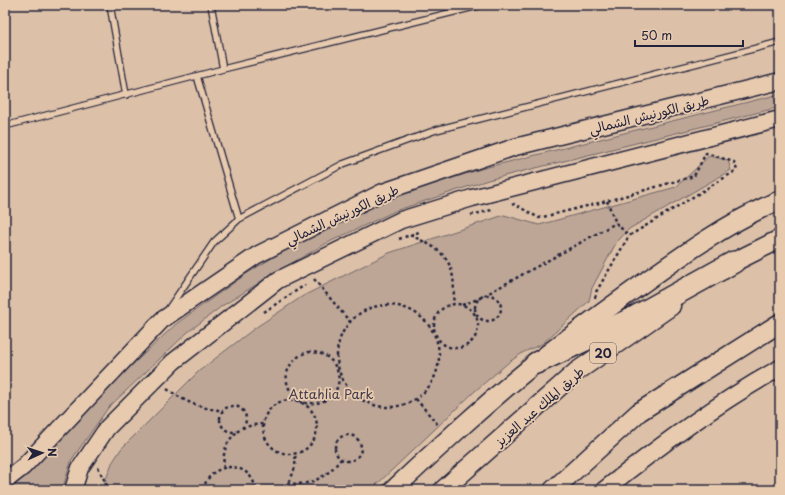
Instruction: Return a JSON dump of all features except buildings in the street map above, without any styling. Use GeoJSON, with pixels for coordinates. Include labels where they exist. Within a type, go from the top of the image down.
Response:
{"type":"FeatureCollection","features":[{"type":"Feature","properties":{"kind":"highway"},"geometry":{"type":"LineString","coordinates":[[536,363],[633,318],[734,262]]}},
{"type":"Feature","properties":{"kind":"main road","name":"طريق الكورنيش الشمالي"},"geometry":{"type":"LineString","coordinates":[[5,481],[23,467],[162,320],[257,255],[383,192],[515,147],[780,81]]}},
{"type":"Feature","properties":{"kind":"main road"},"geometry":{"type":"LineString","coordinates":[[72,490],[80,468],[107,428],[173,362],[278,280],[408,218],[472,198],[780,119]]}},
{"type":"Feature","properties":{"kind":"main road"},"geometry":{"type":"LineString","coordinates":[[393,490],[453,435],[536,363],[599,315],[681,256],[754,211],[780,200]]}},
{"type":"Feature","properties":{"kind":"main road","name":"طريق الملك عبد العزيز"},"geometry":{"type":"LineString","coordinates":[[443,490],[576,372],[734,262],[780,239]]}},
{"type":"Feature","properties":{"kind":"main road"},"geometry":{"type":"LineString","coordinates":[[553,490],[639,412],[780,324]]}},
{"type":"Feature","properties":{"kind":"main road"},"geometry":{"type":"LineString","coordinates":[[604,490],[665,442],[761,378],[780,368]]}},
{"type":"Feature","properties":{"kind":"lane"},"geometry":{"type":"LineString","coordinates":[[110,5],[126,95]]}},
{"type":"Feature","properties":{"kind":"lane"},"geometry":{"type":"LineString","coordinates":[[212,5],[223,70]]}},
{"type":"Feature","properties":{"kind":"lane"},"geometry":{"type":"LineString","coordinates":[[5,126],[197,76],[482,5]]}},
{"type":"Feature","properties":{"kind":"lane"},"geometry":{"type":"LineString","coordinates":[[162,320],[214,242],[239,219],[343,164],[436,130],[780,42]]}},
{"type":"Feature","properties":{"kind":"lane"},"geometry":{"type":"LineString","coordinates":[[197,76],[239,219]]}},
{"type":"Feature","properties":{"kind":"path"},"geometry":{"type":"LineString","coordinates":[[506,206],[514,204],[539,218],[607,201],[694,176],[706,153],[734,162],[738,170],[629,236],[596,292],[594,304]]}},
{"type":"Feature","properties":{"kind":"path"},"geometry":{"type":"LineString","coordinates":[[607,201],[616,222],[629,236]]}},
{"type":"Feature","properties":{"kind":"path"},"geometry":{"type":"LineString","coordinates":[[468,216],[498,208]]}},
{"type":"Feature","properties":{"kind":"path"},"geometry":{"type":"LineString","coordinates":[[462,305],[473,312],[478,322],[476,337],[465,347],[449,347],[443,344],[438,338],[434,326],[438,314],[442,309],[453,305],[462,305],[478,299],[487,295],[498,301],[500,306],[500,312],[496,318],[490,321],[485,321],[478,317],[475,305],[478,299],[616,222]]}},
{"type":"Feature","properties":{"kind":"path"},"geometry":{"type":"LineString","coordinates":[[396,241],[424,230]]}},
{"type":"Feature","properties":{"kind":"path"},"geometry":{"type":"LineString","coordinates":[[410,235],[431,245],[442,253],[451,269],[453,277],[453,305]]}},
{"type":"Feature","properties":{"kind":"path"},"geometry":{"type":"LineString","coordinates":[[259,315],[320,275]]}},
{"type":"Feature","properties":{"kind":"path"},"geometry":{"type":"LineString","coordinates":[[314,279],[350,322]]}},
{"type":"Feature","properties":{"kind":"path"},"geometry":{"type":"LineString","coordinates":[[338,373],[337,386],[335,391],[328,399],[315,404],[302,403],[288,400],[276,404],[270,408],[265,415],[263,424],[264,436],[273,448],[284,453],[295,453],[301,451],[310,445],[316,431],[313,413],[308,407],[302,403],[290,392],[287,381],[287,372],[294,359],[308,352],[322,353],[331,359],[336,366],[338,373],[353,394],[369,404],[382,407],[403,405],[416,399],[429,386],[436,371],[439,354],[433,331],[425,320],[404,307],[390,304],[374,306],[366,309],[360,312],[350,322],[338,343],[338,373]]}},
{"type":"Feature","properties":{"kind":"path"},"geometry":{"type":"LineString","coordinates":[[161,393],[166,388],[179,398],[205,408],[223,410],[232,406],[240,408],[246,417],[245,423],[242,429],[236,433],[228,443],[223,459],[224,468]]}},
{"type":"Feature","properties":{"kind":"path"},"geometry":{"type":"LineString","coordinates":[[416,399],[440,427],[446,422]]}},
{"type":"Feature","properties":{"kind":"path"},"geometry":{"type":"LineString","coordinates":[[223,410],[220,415],[220,420],[223,428],[230,432],[236,432],[253,425],[263,424]]}},
{"type":"Feature","properties":{"kind":"path"},"geometry":{"type":"LineString","coordinates":[[348,435],[356,438],[361,446],[357,458],[351,461],[341,459],[335,449],[339,440],[348,435]]}},
{"type":"Feature","properties":{"kind":"path"},"geometry":{"type":"LineString","coordinates":[[280,490],[287,483],[295,469],[295,453]]}},
{"type":"Feature","properties":{"kind":"path"},"geometry":{"type":"LineString","coordinates":[[287,483],[301,484],[314,481],[326,473],[341,459]]}},
{"type":"Feature","properties":{"kind":"path"},"geometry":{"type":"LineString","coordinates":[[96,472],[98,466],[109,490]]}},
{"type":"Feature","properties":{"kind":"path"},"geometry":{"type":"LineString","coordinates":[[203,490],[210,476],[216,471],[224,468],[236,468],[248,474],[253,480],[256,490]]}},
{"type":"Feature","properties":{"kind":"green space"},"geometry":{"type":"Polygon","coordinates":[[[780,94],[780,107],[488,180],[395,211],[327,243],[278,271],[222,306],[188,332],[108,408],[72,459],[62,490],[15,490],[12,488],[38,463],[97,398],[176,324],[246,274],[290,247],[352,214],[391,198],[484,168],[780,94]]]}},
{"type":"Feature","properties":{"kind":"green space","name":"Attahlia Park"},"geometry":{"type":"Polygon","coordinates":[[[709,156],[728,160],[731,170],[629,229],[616,243],[592,288],[589,301],[542,344],[524,352],[509,362],[475,391],[371,490],[102,490],[112,463],[121,449],[199,371],[255,328],[303,296],[389,253],[504,215],[539,225],[676,187],[709,156]]]}}]}
